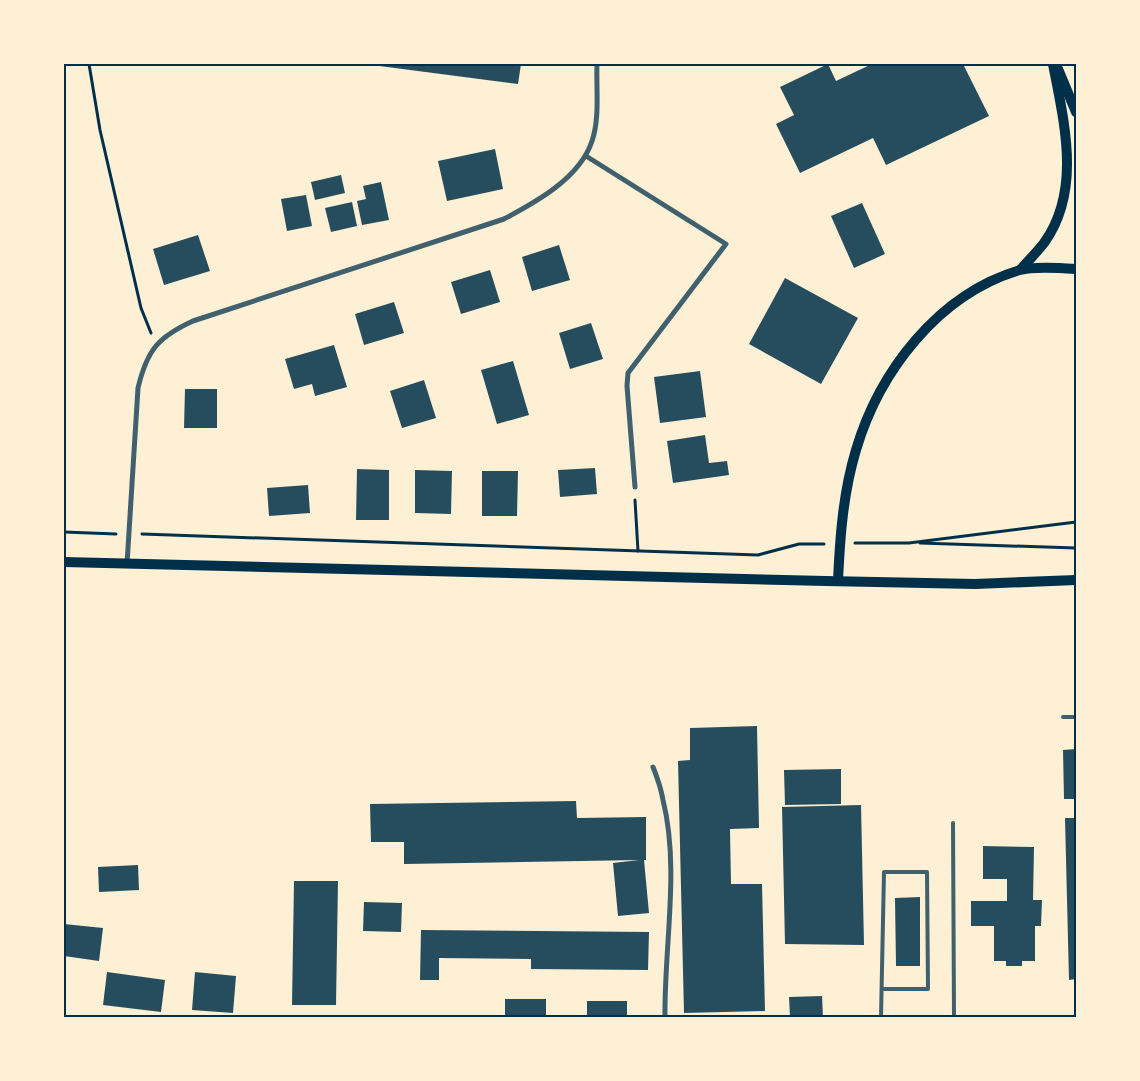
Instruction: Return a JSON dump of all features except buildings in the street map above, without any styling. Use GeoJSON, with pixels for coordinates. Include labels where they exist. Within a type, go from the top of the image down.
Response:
{"type":"FeatureCollection","features":[{"type":"Feature","properties":{"kind":"main road"},"geometry":{"type":"LineString","coordinates":[[1055,64],[1076,112]]}},
{"type":"Feature","properties":{"kind":"main road"},"geometry":{"type":"LineString","coordinates":[[1021,269],[1045,242],[1057,215],[1066,186],[1067,143],[1055,64]]}},
{"type":"Feature","properties":{"kind":"main road"},"geometry":{"type":"LineString","coordinates":[[838,581],[842,515],[856,449],[872,409],[893,368],[935,318],[978,287],[1021,269],[1076,269]]}},
{"type":"Feature","properties":{"kind":"main road"},"geometry":{"type":"LineString","coordinates":[[64,562],[975,584],[1076,580]]}},
{"type":"Feature","properties":{"kind":"street"},"geometry":{"type":"LineString","coordinates":[[127,564],[138,388],[144,364],[156,344],[172,331],[193,321],[504,219],[540,200],[564,180],[586,156],[595,125],[597,64]]}},
{"type":"Feature","properties":{"kind":"street"},"geometry":{"type":"LineString","coordinates":[[586,156],[726,244],[628,372],[627,386],[635,487]]}},
{"type":"Feature","properties":{"kind":"street"},"geometry":{"type":"LineString","coordinates":[[653,766],[664,800],[669,860],[665,1017]]}},
{"type":"Feature","properties":{"kind":"lane"},"geometry":{"type":"LineString","coordinates":[[1063,717],[1076,717]]}},
{"type":"Feature","properties":{"kind":"lane"},"geometry":{"type":"LineString","coordinates":[[953,823],[954,1017]]}},
{"type":"Feature","properties":{"kind":"lane"},"geometry":{"type":"LineString","coordinates":[[881,1017],[884,872],[927,872],[928,989],[883,989]]}},
{"type":"Feature","properties":{"kind":"path"},"geometry":{"type":"LineString","coordinates":[[90,64],[100,130],[138,299],[156,344]]}},
{"type":"Feature","properties":{"kind":"path"},"geometry":{"type":"LineString","coordinates":[[635,487],[638,551]]}},
{"type":"Feature","properties":{"kind":"path"},"geometry":{"type":"LineString","coordinates":[[909,543],[1076,522]]}},
{"type":"Feature","properties":{"kind":"path"},"geometry":{"type":"LineString","coordinates":[[64,532],[758,555],[799,544],[909,543],[1076,548]]}}]}
